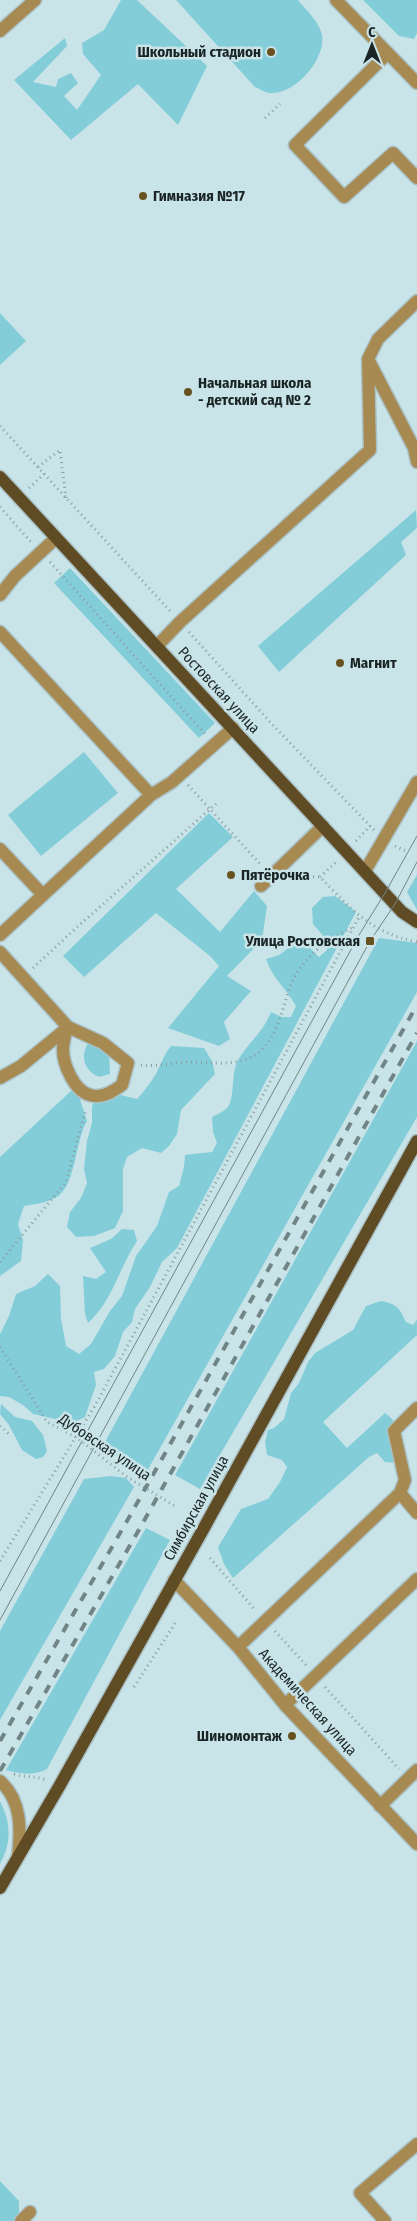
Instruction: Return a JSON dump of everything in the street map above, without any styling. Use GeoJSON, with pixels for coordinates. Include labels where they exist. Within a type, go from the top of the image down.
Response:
{"type":"FeatureCollection","features":[{"type":"Feature","properties":{"kind":"main road","name":"Ростовская улица"},"geometry":{"type":"LineString","coordinates":[[0,477],[402,912],[417,922]]}},
{"type":"Feature","properties":{"kind":"main road","name":"Симбирская улица"},"geometry":{"type":"LineString","coordinates":[[0,1888],[60,1785],[417,1141]]}},
{"type":"Feature","properties":{"kind":"street"},"geometry":{"type":"LineString","coordinates":[[0,31],[35,0]]}},
{"type":"Feature","properties":{"kind":"street"},"geometry":{"type":"LineString","coordinates":[[336,0],[386,54],[417,83]]}},
{"type":"Feature","properties":{"kind":"street"},"geometry":{"type":"LineString","coordinates":[[386,54],[295,146],[344,197],[393,153],[417,178]]}},
{"type":"Feature","properties":{"kind":"street"},"geometry":{"type":"LineString","coordinates":[[156,646],[370,450],[368,359],[378,339],[417,301]]}},
{"type":"Feature","properties":{"kind":"street"},"geometry":{"type":"LineString","coordinates":[[368,359],[414,448],[417,462]]}},
{"type":"Feature","properties":{"kind":"street"},"geometry":{"type":"LineString","coordinates":[[0,595],[15,576],[56,538]]}},
{"type":"Feature","properties":{"kind":"street"},"geometry":{"type":"LineString","coordinates":[[0,632],[151,795]]}},
{"type":"Feature","properties":{"kind":"street"},"geometry":{"type":"LineString","coordinates":[[0,935],[151,795],[172,782],[233,728]]}},
{"type":"Feature","properties":{"kind":"street"},"geometry":{"type":"LineString","coordinates":[[365,871],[417,782]]}},
{"type":"Feature","properties":{"kind":"street"},"geometry":{"type":"LineString","coordinates":[[262,886],[323,826]]}},
{"type":"Feature","properties":{"kind":"street"},"geometry":{"type":"LineString","coordinates":[[0,848],[43,895]]}},
{"type":"Feature","properties":{"kind":"street"},"geometry":{"type":"LineString","coordinates":[[0,952],[68,1027],[103,1043],[128,1062],[122,1085],[102,1096],[90,1096],[81,1090],[72,1078],[66,1065],[63,1045],[68,1027]]}},
{"type":"Feature","properties":{"kind":"street"},"geometry":{"type":"LineString","coordinates":[[0,1077],[22,1066],[68,1027]]}},
{"type":"Feature","properties":{"kind":"street"},"geometry":{"type":"LineString","coordinates":[[238,1647],[400,1494],[405,1480],[394,1431],[417,1408]]}},
{"type":"Feature","properties":{"kind":"street"},"geometry":{"type":"LineString","coordinates":[[400,1494],[417,1513]]}},
{"type":"Feature","properties":{"kind":"street"},"geometry":{"type":"LineString","coordinates":[[285,1705],[417,1579]]}},
{"type":"Feature","properties":{"kind":"street","name":"Академическая улица"},"geometry":{"type":"LineString","coordinates":[[174,1580],[238,1647],[285,1705],[417,1844]]}},
{"type":"Feature","properties":{"kind":"street"},"geometry":{"type":"LineString","coordinates":[[380,1806],[417,1770]]}},
{"type":"Feature","properties":{"kind":"street"},"geometry":{"type":"LineString","coordinates":[[4,1777],[20,1817],[21,1832],[18,1857]]}},
{"type":"Feature","properties":{"kind":"street"},"geometry":{"type":"LineString","coordinates":[[384,2221],[360,2194],[417,2144]]}},
{"type":"Feature","properties":{"kind":"path"},"geometry":{"type":"LineString","coordinates":[[265,118],[280,104]]}},
{"type":"Feature","properties":{"kind":"path"},"geometry":{"type":"LineString","coordinates":[[0,426],[270,722],[383,840],[408,852]]}},
{"type":"Feature","properties":{"kind":"path"},"geometry":{"type":"LineString","coordinates":[[38,467],[60,450],[66,498]]}},
{"type":"Feature","properties":{"kind":"path"},"geometry":{"type":"LineString","coordinates":[[18,497],[44,474]]}},
{"type":"Feature","properties":{"kind":"path"},"geometry":{"type":"LineString","coordinates":[[0,507],[214,744]]}},
{"type":"Feature","properties":{"kind":"path"},"geometry":{"type":"LineString","coordinates":[[185,782],[209,810]]}},
{"type":"Feature","properties":{"kind":"path"},"geometry":{"type":"LineString","coordinates":[[23,977],[218,803]]}},
{"type":"Feature","properties":{"kind":"path"},"geometry":{"type":"LineString","coordinates":[[0,1561],[96,1404],[359,917],[395,938],[417,942]]}},
{"type":"Feature","properties":{"kind":"path"},"geometry":{"type":"LineString","coordinates":[[135,1064],[148,1066],[188,1062],[227,1063],[250,1058],[264,1047],[274,1031],[294,978],[305,962],[320,947],[354,926]]}},
{"type":"Feature","properties":{"kind":"path"},"geometry":{"type":"LineString","coordinates":[[0,1262],[66,1182],[90,1096]]}},
{"type":"Feature","properties":{"kind":"path","name":"Дубовская улица"},"geometry":{"type":"LineString","coordinates":[[0,1347],[47,1422],[76,1437],[127,1476],[175,1506]]}},
{"type":"Feature","properties":{"kind":"path"},"geometry":{"type":"LineString","coordinates":[[0,1426],[9,1434]]}},
{"type":"Feature","properties":{"kind":"path"},"geometry":{"type":"LineString","coordinates":[[4,1777],[34,1775],[60,1785]]}},
{"type":"Feature","properties":{"kind":"shaded area"},"geometry":{"type":"Polygon","coordinates":[[[121,0],[137,0],[207,66],[178,125],[138,84],[71,140],[14,80],[65,38],[67,46],[33,82],[56,87],[58,79],[71,73],[78,83],[64,96],[77,110],[101,75],[83,54],[82,43],[104,30],[121,0]]]}},
{"type":"Feature","properties":{"kind":"shaded area","name":"Школьный стадион"},"geometry":{"type":"Polygon","coordinates":[[[176,0],[298,0],[312,16],[322,35],[319,55],[314,65],[298,82],[279,92],[264,92],[255,87],[176,0]]]}},
{"type":"Feature","properties":{"kind":"shaded area"},"geometry":{"type":"Polygon","coordinates":[[[363,0],[417,0],[417,33],[414,39],[399,36],[363,0]]]}},
{"type":"Feature","properties":{"kind":"shaded area"},"geometry":{"type":"Polygon","coordinates":[[[0,313],[26,341],[0,365],[0,313]]]}},
{"type":"Feature","properties":{"kind":"shaded area"},"geometry":{"type":"Polygon","coordinates":[[[416,510],[417,528],[401,542],[406,555],[279,672],[258,646],[416,510]]]}},
{"type":"Feature","properties":{"kind":"shaded area"},"geometry":{"type":"Polygon","coordinates":[[[70,568],[215,723],[199,738],[54,583],[70,568]]]}},
{"type":"Feature","properties":{"kind":"shaded area"},"geometry":{"type":"Polygon","coordinates":[[[84,752],[118,793],[41,856],[8,815],[84,752]]]}},
{"type":"Feature","properties":{"kind":"shaded area"},"geometry":{"type":"Polygon","coordinates":[[[209,813],[233,837],[176,889],[220,932],[254,891],[267,906],[262,940],[227,976],[251,991],[224,1022],[230,1039],[219,1046],[168,1028],[219,966],[210,956],[156,913],[84,977],[63,956],[209,813]]]}},
{"type":"Feature","properties":{"kind":"shaded area"},"geometry":{"type":"Polygon","coordinates":[[[417,875],[417,910],[407,892],[417,875]]]}},
{"type":"Feature","properties":{"kind":"shaded area"},"geometry":{"type":"Polygon","coordinates":[[[335,896],[356,912],[177,1248],[162,1262],[150,1287],[135,1309],[132,1322],[123,1332],[115,1356],[104,1369],[94,1372],[96,1385],[85,1417],[73,1423],[33,1414],[23,1405],[9,1397],[0,1396],[0,1334],[9,1316],[16,1294],[35,1286],[48,1274],[60,1286],[61,1319],[66,1346],[79,1354],[91,1344],[110,1311],[122,1296],[136,1256],[157,1226],[169,1192],[179,1186],[185,1155],[212,1152],[217,1143],[213,1132],[212,1117],[226,1109],[229,1105],[238,1060],[264,1025],[271,1012],[282,1017],[291,1017],[296,1006],[272,972],[266,959],[279,955],[291,946],[310,948],[319,957],[327,950],[326,939],[313,924],[312,908],[323,897],[335,896]]]}},
{"type":"Feature","properties":{"kind":"shaded area"},"geometry":{"type":"Polygon","coordinates":[[[379,938],[417,943],[417,992],[146,1473],[133,1468],[118,1458],[104,1444],[379,938]]]}},
{"type":"Feature","properties":{"kind":"shaded area"},"geometry":{"type":"Polygon","coordinates":[[[417,1041],[417,1117],[200,1489],[175,1475],[417,1041]]]}},
{"type":"Feature","properties":{"kind":"shaded area"},"geometry":{"type":"Polygon","coordinates":[[[88,1043],[109,1052],[110,1074],[99,1077],[87,1067],[84,1053],[88,1043]]]}},
{"type":"Feature","properties":{"kind":"shaded area"},"geometry":{"type":"Polygon","coordinates":[[[171,1046],[204,1048],[212,1061],[215,1074],[181,1110],[177,1134],[169,1146],[161,1153],[142,1148],[127,1157],[123,1169],[123,1211],[115,1228],[94,1236],[76,1237],[67,1227],[70,1212],[81,1198],[87,1183],[84,1169],[87,1141],[92,1123],[92,1106],[97,1094],[117,1094],[137,1099],[155,1076],[171,1046]]]}},
{"type":"Feature","properties":{"kind":"shaded area"},"geometry":{"type":"Polygon","coordinates":[[[72,1090],[79,1096],[87,1121],[83,1129],[71,1174],[62,1193],[55,1198],[24,1206],[18,1224],[23,1240],[21,1261],[0,1276],[0,1157],[72,1090]]]}},
{"type":"Feature","properties":{"kind":"shaded area"},"geometry":{"type":"Polygon","coordinates":[[[122,1229],[134,1230],[137,1241],[109,1295],[96,1315],[88,1323],[85,1314],[83,1276],[96,1279],[106,1272],[90,1248],[111,1239],[122,1229]]]}},
{"type":"Feature","properties":{"kind":"shaded area"},"geometry":{"type":"Polygon","coordinates":[[[381,1301],[391,1303],[397,1307],[406,1322],[413,1325],[417,1320],[417,1335],[323,1422],[347,1448],[385,1413],[396,1424],[401,1435],[402,1441],[398,1463],[385,1462],[377,1453],[369,1457],[233,1578],[224,1564],[218,1547],[241,1509],[268,1499],[280,1482],[287,1467],[282,1460],[267,1455],[265,1442],[268,1430],[274,1428],[284,1419],[291,1393],[299,1383],[308,1362],[315,1353],[353,1330],[366,1306],[381,1301]]]}},
{"type":"Feature","properties":{"kind":"shaded area"},"geometry":{"type":"Polygon","coordinates":[[[1,1404],[15,1417],[32,1421],[43,1435],[47,1451],[43,1457],[36,1459],[22,1450],[9,1425],[0,1414],[1,1404]]]}},
{"type":"Feature","properties":{"kind":"shaded area"},"geometry":{"type":"Polygon","coordinates":[[[111,1476],[126,1478],[134,1487],[0,1720],[0,1631],[84,1479],[111,1476]]]}},
{"type":"Feature","properties":{"kind":"shaded area"},"geometry":{"type":"Polygon","coordinates":[[[146,1528],[170,1540],[47,1769],[27,1774],[6,1770],[146,1528]]]}},
{"type":"Feature","properties":{"kind":"shaded area"},"geometry":{"type":"Polygon","coordinates":[[[0,1801],[4,1809],[9,1832],[7,1848],[0,1864],[0,1801]]]}},
{"type":"Feature","properties":{"kind":"shaded area"},"geometry":{"type":"Polygon","coordinates":[[[0,2181],[19,2201],[19,2218],[16,2221],[0,2221],[0,2181]]]}},
{"type":"Feature","properties":{"kind":"tram line"},"geometry":{"type":"LineString","coordinates":[[0,1591],[359,935],[417,836]]}},
{"type":"Feature","properties":{"kind":"tram line"},"geometry":{"type":"LineString","coordinates":[[0,1620],[370,941],[395,904],[417,862]]}},
{"type":"Feature","properties":{"kind":"railway"},"geometry":{"type":"LineString","coordinates":[[0,1741],[127,1521],[417,1005]]}},
{"type":"Feature","properties":{"kind":"railway"},"geometry":{"type":"LineString","coordinates":[[0,1771],[140,1528],[417,1033]]}},
{"type":"Feature","properties":{"kind":"place","name":"Школьный стадион"},"geometry":{"type":"Point","coordinates":[271,52]}},
{"type":"Feature","properties":{"kind":"place","name":"Гимназия №17"},"geometry":{"type":"Point","coordinates":[143,196]}},
{"type":"Feature","properties":{"kind":"place","name":"Начальная школа - детский сад № 2"},"geometry":{"type":"Point","coordinates":[188,392]}},
{"type":"Feature","properties":{"kind":"place","name":"Магнит"},"geometry":{"type":"Point","coordinates":[340,663]}},
{"type":"Feature","properties":{"kind":"place","name":"Пятёрочка"},"geometry":{"type":"Point","coordinates":[231,875]}},
{"type":"Feature","properties":{"kind":"place","name":"Улица Ростовская"},"geometry":{"type":"Point","coordinates":[370,941]}},
{"type":"Feature","properties":{"kind":"place","name":"Шиномонтаж"},"geometry":{"type":"Point","coordinates":[292,1736]}}]}
